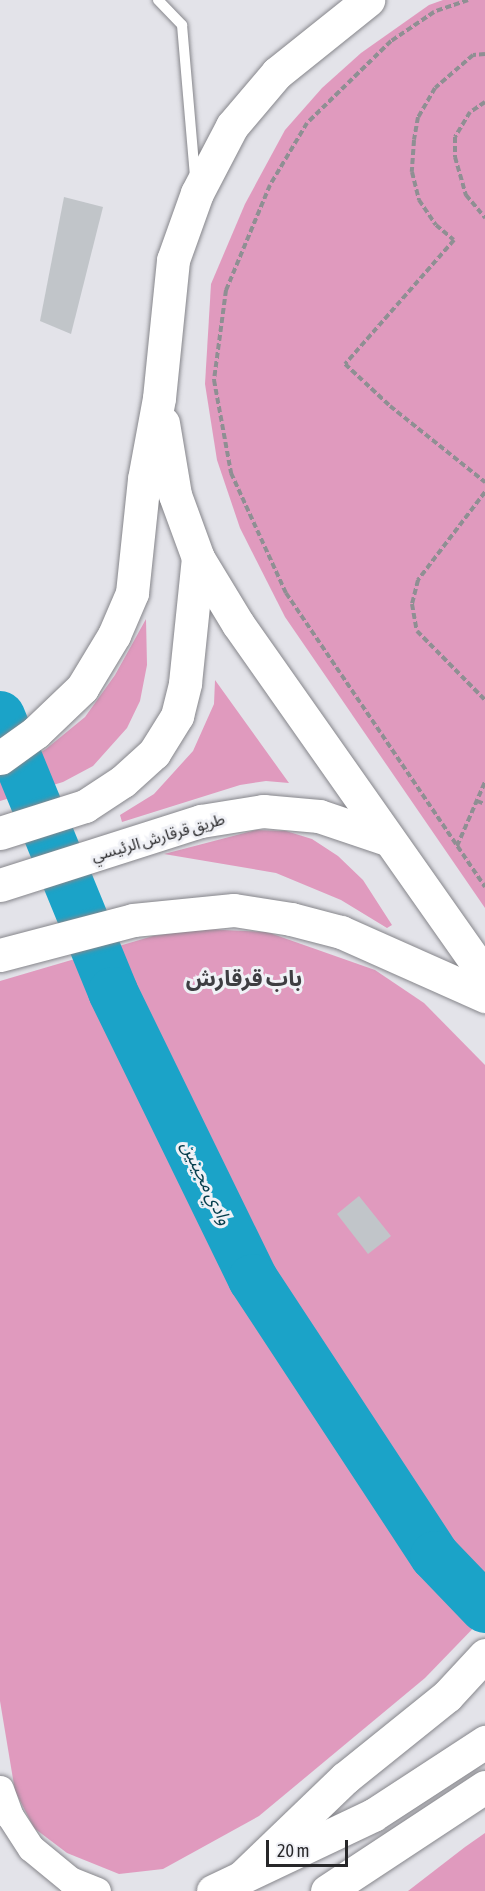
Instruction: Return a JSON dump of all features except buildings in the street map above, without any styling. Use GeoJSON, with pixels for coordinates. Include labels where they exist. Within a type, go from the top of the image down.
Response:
{"type":"FeatureCollection","features":[{"type":"Feature","properties":{"kind":"main road"},"geometry":{"type":"LineString","coordinates":[[0,758],[36,732],[82,688],[114,634],[132,593],[144,479],[159,398],[173,260],[197,193],[232,126],[277,73],[368,0]]}},
{"type":"Feature","properties":{"kind":"main road"},"geometry":{"type":"LineString","coordinates":[[159,398],[175,495],[198,558],[387,839],[485,976]]}},
{"type":"Feature","properties":{"kind":"main road"},"geometry":{"type":"LineString","coordinates":[[0,833],[86,806],[123,781],[154,753],[177,716],[189,651],[198,558]]}},
{"type":"Feature","properties":{"kind":"main road","name":"طريق قرقارش الرئيسي"},"geometry":{"type":"LineString","coordinates":[[0,885],[201,821],[262,811],[319,816],[387,839]]}},
{"type":"Feature","properties":{"kind":"main road"},"geometry":{"type":"LineString","coordinates":[[10,952],[133,920],[234,910],[291,919],[341,932],[485,996]]}},
{"type":"Feature","properties":{"kind":"main road"},"geometry":{"type":"LineString","coordinates":[[243,1876],[345,1778],[447,1696],[485,1655]]}},
{"type":"Feature","properties":{"kind":"main road"},"geometry":{"type":"LineString","coordinates":[[213,1891],[374,1815],[483,1743]]}},
{"type":"Feature","properties":{"kind":"main road"},"geometry":{"type":"LineString","coordinates":[[333,1889],[485,1787]]}},
{"type":"Feature","properties":{"kind":"street"},"geometry":{"type":"LineString","coordinates":[[0,1789],[10,1816],[31,1848],[70,1880],[97,1891]]}},
{"type":"Feature","properties":{"kind":"lane"},"geometry":{"type":"LineString","coordinates":[[158,0],[182,25],[197,193]]}},
{"type":"Feature","properties":{"kind":"path"},"geometry":{"type":"LineString","coordinates":[[468,0],[434,12],[391,40],[307,123],[270,185],[226,290],[213,380],[231,473],[285,593],[485,887]]}},
{"type":"Feature","properties":{"kind":"path"},"geometry":{"type":"LineString","coordinates":[[485,54],[473,55],[435,88],[418,117],[414,140],[412,172],[419,200],[436,225],[454,240],[345,364],[390,406],[485,483]]}},
{"type":"Feature","properties":{"kind":"path"},"geometry":{"type":"LineString","coordinates":[[485,102],[470,112],[455,137],[455,157],[466,195],[485,218]]}},
{"type":"Feature","properties":{"kind":"path"},"geometry":{"type":"LineString","coordinates":[[485,492],[418,580],[412,604],[417,631],[485,700]]}},
{"type":"Feature","properties":{"kind":"path"},"geometry":{"type":"LineString","coordinates":[[457,846],[485,782]]}},
{"type":"Feature","properties":{"kind":"path"},"geometry":{"type":"LineString","coordinates":[[477,801],[485,804]]}},
{"type":"Feature","properties":{"kind":"shaded area"},"geometry":{"type":"Polygon","coordinates":[[[443,0],[485,0],[485,908],[285,617],[240,528],[217,460],[205,384],[211,284],[245,204],[285,130],[322,88],[361,53],[429,5],[443,0]]]}},
{"type":"Feature","properties":{"kind":"shaded area"},"geometry":{"type":"Polygon","coordinates":[[[146,619],[147,665],[140,701],[127,728],[93,766],[63,782],[0,801],[0,778],[46,749],[85,717],[115,675],[146,619]]]}},
{"type":"Feature","properties":{"kind":"shaded area"},"geometry":{"type":"Polygon","coordinates":[[[215,680],[289,783],[266,781],[240,785],[122,822],[120,815],[154,794],[193,751],[214,704],[215,680]]]}},
{"type":"Feature","properties":{"kind":"shaded area"},"geometry":{"type":"Polygon","coordinates":[[[256,830],[286,831],[312,839],[338,856],[363,880],[392,925],[387,928],[341,900],[276,873],[164,854],[256,830]]]}},
{"type":"Feature","properties":{"kind":"shaded area"},"geometry":{"type":"Polygon","coordinates":[[[202,929],[267,932],[375,970],[424,1003],[485,1065],[485,1616],[425,1678],[259,1816],[163,1869],[119,1874],[67,1853],[34,1828],[15,1791],[0,1701],[0,981],[153,936],[202,929]]]}},
{"type":"Feature","properties":{"kind":"shaded area"},"geometry":{"type":"Polygon","coordinates":[[[485,1833],[485,1891],[408,1891],[465,1847],[485,1833]]]}},
{"type":"Feature","properties":{"kind":"waterway","name":"وادي مجينين"},"geometry":{"type":"LineString","coordinates":[[0,716],[113,992],[253,1279],[435,1556],[485,1608]]}},
{"type":"Feature","properties":{"kind":"district","name":"باب قرقارش"},"geometry":{"type":"Point","coordinates":[244,979]}}]}
